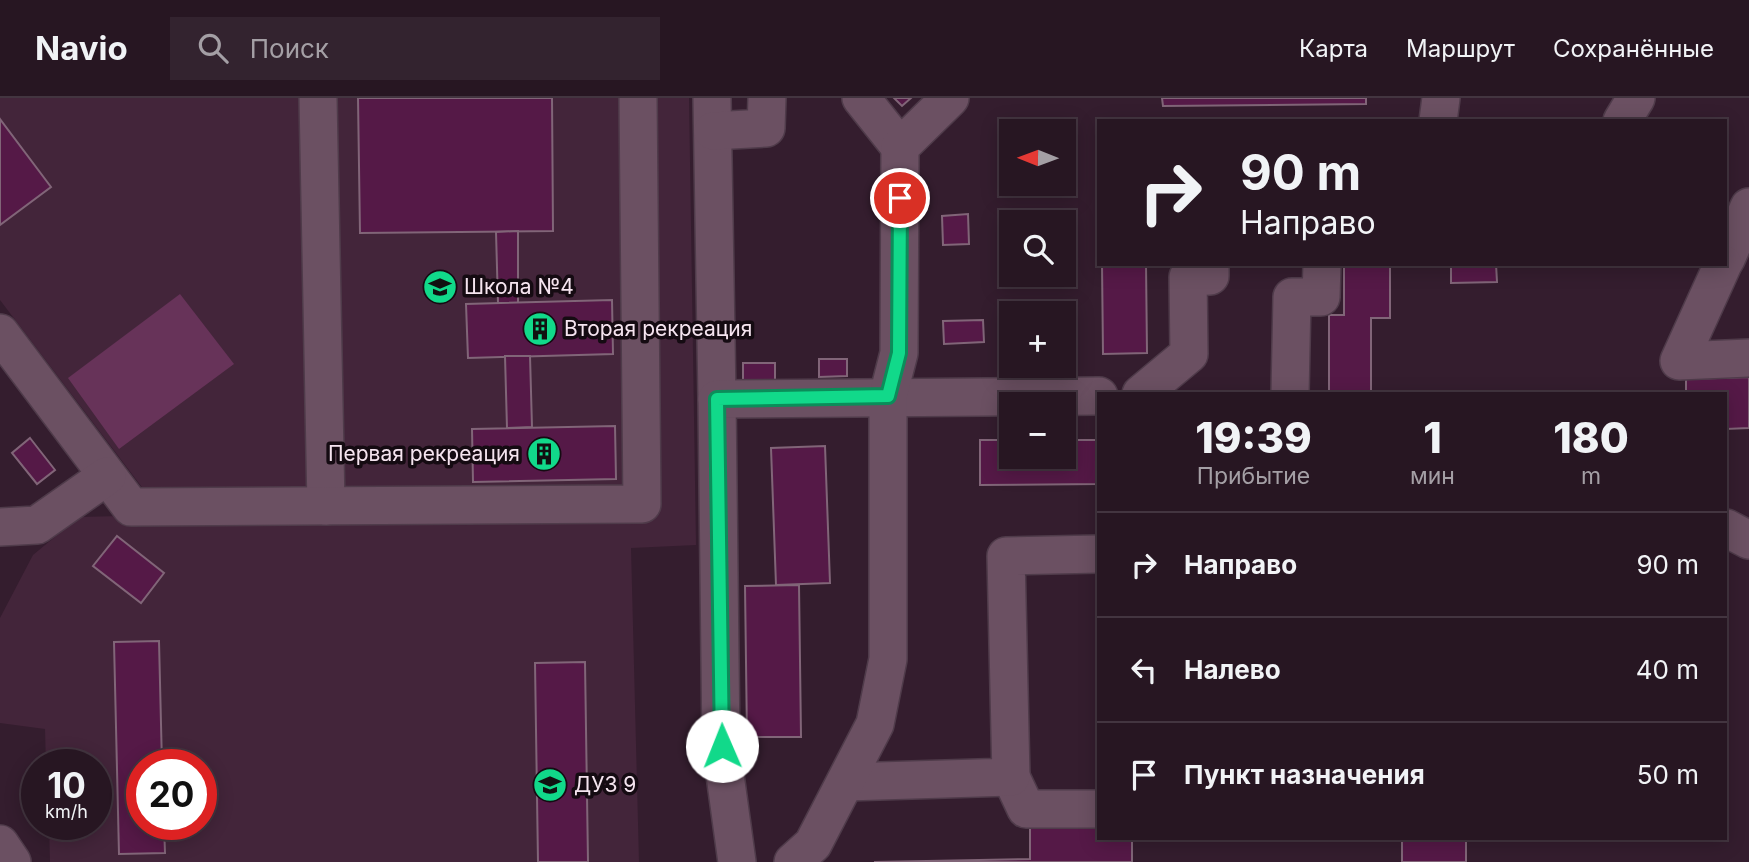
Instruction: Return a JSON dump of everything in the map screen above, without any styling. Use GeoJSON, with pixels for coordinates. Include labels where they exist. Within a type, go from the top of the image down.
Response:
{"type":"FeatureCollection","features":[{"type":"Feature","properties":{"kind":"street"},"geometry":{"type":"LineString","coordinates":[[318,98],[326,506]]}},
{"type":"Feature","properties":{"kind":"street"},"geometry":{"type":"LineString","coordinates":[[0,333],[131,507],[642,504],[638,98]]}},
{"type":"Feature","properties":{"kind":"street"},"geometry":{"type":"LineString","coordinates":[[737,862],[722,746],[713,114],[766,128],[767,98]]}},
{"type":"Feature","properties":{"kind":"street"},"geometry":{"type":"LineString","coordinates":[[793,862],[813,844],[875,724],[888,659],[888,396],[899,353],[900,147],[861,98]]}},
{"type":"Feature","properties":{"kind":"street"},"geometry":{"type":"LineString","coordinates":[[900,147],[950,98]]}},
{"type":"Feature","properties":{"kind":"street"},"geometry":{"type":"LineString","coordinates":[[1438,119],[1441,98]]}},
{"type":"Feature","properties":{"kind":"street"},"geometry":{"type":"LineString","coordinates":[[1623,119],[1636,98]]}},
{"type":"Feature","properties":{"kind":"street"},"geometry":{"type":"LineString","coordinates":[[1727,257],[1749,207]]}},
{"type":"Feature","properties":{"kind":"street"},"geometry":{"type":"LineString","coordinates":[[1143,392],[1189,354],[1188,277],[1210,276],[1210,266]]}},
{"type":"Feature","properties":{"kind":"street"},"geometry":{"type":"LineString","coordinates":[[1290,392],[1292,297],[1321,297],[1322,266]]}},
{"type":"Feature","properties":{"kind":"street"},"geometry":{"type":"LineString","coordinates":[[1722,266],[1679,361],[1749,358]]}},
{"type":"Feature","properties":{"kind":"street"},"geometry":{"type":"LineString","coordinates":[[717,399],[1097,396]]}},
{"type":"Feature","properties":{"kind":"street"},"geometry":{"type":"LineString","coordinates":[[0,527],[37,525],[107,476]]}},
{"type":"Feature","properties":{"kind":"street"},"geometry":{"type":"LineString","coordinates":[[1727,528],[1749,540]]}},
{"type":"Feature","properties":{"kind":"street"},"geometry":{"type":"LineString","coordinates":[[1097,554],[1006,556],[1011,777],[1026,809],[1097,809]]}},
{"type":"Feature","properties":{"kind":"street"},"geometry":{"type":"LineString","coordinates":[[846,782],[1011,777]]}},
{"type":"Feature","properties":{"kind":"street"},"geometry":{"type":"LineString","coordinates":[[0,844],[12,862]]}},
{"type":"Feature","properties":{"kind":"shaded area"},"geometry":{"type":"Polygon","coordinates":[[[0,98],[689,98],[696,545],[631,548],[639,862],[50,862],[49,840],[112,840],[112,749],[46,749],[45,729],[0,723],[0,618],[33,555],[79,517],[163,515],[0,300],[0,98]]]}},
{"type":"Feature","properties":{"kind":"shaded area"},"geometry":{"type":"Polygon","coordinates":[[[180,294],[234,364],[119,449],[68,378],[180,294]]]}},
{"type":"Feature","properties":{"kind":"building"},"geometry":{"type":"Polygon","coordinates":[[[358,98],[552,98],[553,231],[360,233],[358,98]]]}},
{"type":"Feature","properties":{"kind":"building"},"geometry":{"type":"Polygon","coordinates":[[[894,98],[911,98],[902,106],[894,98]]]}},
{"type":"Feature","properties":{"kind":"building"},"geometry":{"type":"Polygon","coordinates":[[[1162,98],[1366,98],[1366,104],[1163,106],[1162,98]]]}},
{"type":"Feature","properties":{"kind":"building"},"geometry":{"type":"Polygon","coordinates":[[[0,119],[51,187],[0,225],[0,119]]]}},
{"type":"Feature","properties":{"kind":"building"},"geometry":{"type":"Polygon","coordinates":[[[968,214],[969,244],[943,245],[942,216],[968,214]]]}},
{"type":"Feature","properties":{"kind":"building"},"geometry":{"type":"Polygon","coordinates":[[[518,231],[518,303],[498,303],[496,232],[518,231]]]}},
{"type":"Feature","properties":{"kind":"building"},"geometry":{"type":"Polygon","coordinates":[[[1102,266],[1146,266],[1147,353],[1103,354],[1102,266]]]}},
{"type":"Feature","properties":{"kind":"building"},"geometry":{"type":"Polygon","coordinates":[[[1344,266],[1390,266],[1390,318],[1371,318],[1371,392],[1329,392],[1329,315],[1344,315],[1344,266]]]}},
{"type":"Feature","properties":{"kind":"building"},"geometry":{"type":"Polygon","coordinates":[[[1451,266],[1496,266],[1497,282],[1451,283],[1451,266]]]}},
{"type":"Feature","properties":{"kind":"building","name":"Вторая рекреация"},"geometry":{"type":"Polygon","coordinates":[[[612,300],[613,354],[468,358],[466,304],[612,300]]]}},
{"type":"Feature","properties":{"kind":"building"},"geometry":{"type":"Polygon","coordinates":[[[983,320],[984,342],[944,344],[943,321],[983,320]]]}},
{"type":"Feature","properties":{"kind":"building"},"geometry":{"type":"Polygon","coordinates":[[[505,356],[530,356],[532,427],[507,428],[505,356]]]}},
{"type":"Feature","properties":{"kind":"building"},"geometry":{"type":"Polygon","coordinates":[[[819,359],[847,359],[847,376],[819,377],[819,359]]]}},
{"type":"Feature","properties":{"kind":"building"},"geometry":{"type":"Polygon","coordinates":[[[743,363],[775,363],[775,380],[743,380],[743,363]]]}},
{"type":"Feature","properties":{"kind":"building"},"geometry":{"type":"Polygon","coordinates":[[[1749,377],[1749,428],[1727,429],[1727,392],[1686,392],[1686,379],[1749,377]]]}},
{"type":"Feature","properties":{"kind":"building","name":"Первая рекреация"},"geometry":{"type":"Polygon","coordinates":[[[615,426],[616,479],[473,482],[472,429],[615,426]]]}},
{"type":"Feature","properties":{"kind":"building"},"geometry":{"type":"Polygon","coordinates":[[[30,438],[55,470],[37,484],[12,453],[30,438]]]}},
{"type":"Feature","properties":{"kind":"building"},"geometry":{"type":"Polygon","coordinates":[[[980,440],[999,440],[999,469],[1076,469],[1076,440],[1097,440],[1097,484],[980,485],[980,440]]]}},
{"type":"Feature","properties":{"kind":"building"},"geometry":{"type":"Polygon","coordinates":[[[825,446],[830,583],[776,585],[771,448],[825,446]]]}},
{"type":"Feature","properties":{"kind":"building"},"geometry":{"type":"Polygon","coordinates":[[[117,536],[164,573],[141,603],[93,566],[117,536]]]}},
{"type":"Feature","properties":{"kind":"building"},"geometry":{"type":"Polygon","coordinates":[[[799,585],[801,737],[747,737],[745,586],[799,585]]]}},
{"type":"Feature","properties":{"kind":"building"},"geometry":{"type":"Polygon","coordinates":[[[159,641],[162,749],[126,749],[126,840],[165,840],[165,853],[119,854],[114,642],[159,641]]]}},
{"type":"Feature","properties":{"kind":"building"},"geometry":{"type":"Polygon","coordinates":[[[585,662],[588,862],[538,862],[535,663],[585,662]]]}},
{"type":"Feature","properties":{"kind":"building"},"geometry":{"type":"Polygon","coordinates":[[[1097,827],[1097,840],[1132,840],[1132,862],[874,862],[1030,859],[1030,828],[1097,827]]]}},
{"type":"Feature","properties":{"kind":"building"},"geometry":{"type":"Polygon","coordinates":[[[1402,840],[1466,840],[1466,862],[1402,862],[1402,840]]]}},
{"type":"Feature","properties":{"kind":"place","name":"Школа №4"},"geometry":{"type":"Point","coordinates":[440,287]}},
{"type":"Feature","properties":{"kind":"place","name":"Вторая рекреация"},"geometry":{"type":"Point","coordinates":[540,329]}},
{"type":"Feature","properties":{"kind":"place","name":"Первая рекреация"},"geometry":{"type":"Point","coordinates":[544,454]}},
{"type":"Feature","properties":{"kind":"place","name":"ДУЗ 9"},"geometry":{"type":"Point","coordinates":[550,785]}},
{"type":"Feature","properties":{"kind":"route"},"geometry":{"type":"LineString","coordinates":[[722,746],[717,399],[888,396],[899,353],[900,198]]}}]}
